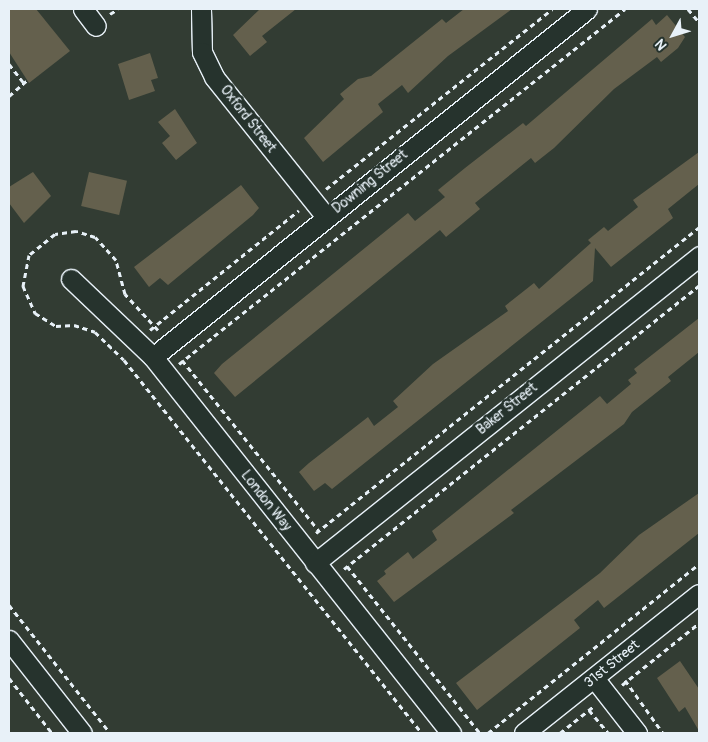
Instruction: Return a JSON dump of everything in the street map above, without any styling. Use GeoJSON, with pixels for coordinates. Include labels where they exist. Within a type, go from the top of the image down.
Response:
{"type":"FeatureCollection","features":[{"type":"Feature","properties":{"kind":"street"},"geometry":{"type":"LineString","coordinates":[[83,9],[96,26]]}},
{"type":"Feature","properties":{"kind":"street","name":"Oxford Street"},"geometry":{"type":"LineString","coordinates":[[201,9],[202,52],[214,77],[326,218]]}},
{"type":"Feature","properties":{"kind":"street","name":"Downing Street"},"geometry":{"type":"LineString","coordinates":[[153,357],[587,9]]}},
{"type":"Feature","properties":{"kind":"street","name":"Baker Street"},"geometry":{"type":"LineString","coordinates":[[315,563],[699,256]]}},
{"type":"Feature","properties":{"kind":"street","name":"London Way"},"geometry":{"type":"LineString","coordinates":[[71,279],[153,357],[451,733]]}},
{"type":"Feature","properties":{"kind":"street","name":"31st Street"},"geometry":{"type":"LineString","coordinates":[[524,733],[699,594]]}},
{"type":"Feature","properties":{"kind":"street"},"geometry":{"type":"LineString","coordinates":[[9,640],[82,733]]}},
{"type":"Feature","properties":{"kind":"street"},"geometry":{"type":"LineString","coordinates":[[594,678],[637,733]]}},
{"type":"Feature","properties":{"kind":"path"},"geometry":{"type":"LineString","coordinates":[[325,190],[552,9]]}},
{"type":"Feature","properties":{"kind":"path"},"geometry":{"type":"LineString","coordinates":[[178,365],[625,9]]}},
{"type":"Feature","properties":{"kind":"path"},"geometry":{"type":"LineString","coordinates":[[688,9],[699,22]]}},
{"type":"Feature","properties":{"kind":"path"},"geometry":{"type":"LineString","coordinates":[[9,64],[25,82],[9,96]]}},
{"type":"Feature","properties":{"kind":"path"},"geometry":{"type":"LineString","coordinates":[[149,331],[299,210]]}},
{"type":"Feature","properties":{"kind":"path"},"geometry":{"type":"LineString","coordinates":[[313,535],[699,227]]}},
{"type":"Feature","properties":{"kind":"path"},"geometry":{"type":"LineString","coordinates":[[342,571],[699,286]]}},
{"type":"Feature","properties":{"kind":"path"},"geometry":{"type":"LineString","coordinates":[[179,356],[323,536]]}},
{"type":"Feature","properties":{"kind":"path"},"geometry":{"type":"LineString","coordinates":[[343,562],[480,733]]}},
{"type":"Feature","properties":{"kind":"path"},"geometry":{"type":"LineString","coordinates":[[488,733],[699,564]]}},
{"type":"Feature","properties":{"kind":"path"},"geometry":{"type":"LineString","coordinates":[[9,605],[110,733]]}},
{"type":"Feature","properties":{"kind":"path"},"geometry":{"type":"LineString","coordinates":[[620,687],[699,623]]}},
{"type":"Feature","properties":{"kind":"path"},"geometry":{"type":"LineString","coordinates":[[621,676],[663,733]]}},
{"type":"Feature","properties":{"kind":"path"},"geometry":{"type":"LineString","coordinates":[[9,678],[52,733]]}},
{"type":"Feature","properties":{"kind":"path"},"geometry":{"type":"LineString","coordinates":[[587,705],[608,733]]}},
{"type":"Feature","properties":{"kind":"path"},"geometry":{"type":"LineString","coordinates":[[560,733],[595,706]]}},
{"type":"Feature","properties":{"kind":"building"},"geometry":{"type":"Polygon","coordinates":[[[9,9],[36,9],[70,51],[29,83],[9,52],[9,9]]]}},
{"type":"Feature","properties":{"kind":"building"},"geometry":{"type":"Polygon","coordinates":[[[260,9],[296,9],[262,36],[267,42],[250,56],[233,35],[260,9]]]}},
{"type":"Feature","properties":{"kind":"building"},"geometry":{"type":"Polygon","coordinates":[[[464,9],[512,9],[448,56],[408,93],[402,85],[378,104],[383,112],[323,162],[304,138],[344,99],[340,94],[358,79],[371,76],[442,19],[446,23],[464,9]]]}},
{"type":"Feature","properties":{"kind":"building"},"geometry":{"type":"Polygon","coordinates":[[[667,15],[685,37],[678,48],[661,62],[657,57],[614,89],[554,148],[535,163],[531,158],[475,203],[480,209],[446,237],[440,230],[235,397],[214,373],[222,364],[408,213],[415,221],[445,197],[438,190],[523,123],[526,126],[652,19],[656,25],[667,15]]]}},
{"type":"Feature","properties":{"kind":"building"},"geometry":{"type":"Polygon","coordinates":[[[150,53],[158,78],[151,80],[155,91],[129,100],[118,64],[150,53]]]}},
{"type":"Feature","properties":{"kind":"building"},"geometry":{"type":"Polygon","coordinates":[[[175,109],[197,143],[176,160],[162,143],[170,136],[158,122],[175,109]]]}},
{"type":"Feature","properties":{"kind":"building"},"geometry":{"type":"Polygon","coordinates":[[[699,152],[699,184],[668,209],[673,218],[611,267],[595,248],[593,281],[332,489],[325,483],[314,491],[299,472],[309,463],[368,417],[374,426],[398,407],[393,401],[433,364],[508,311],[505,306],[534,283],[539,289],[591,243],[588,240],[604,227],[608,231],[638,207],[633,200],[699,152]]]}},
{"type":"Feature","properties":{"kind":"building"},"geometry":{"type":"Polygon","coordinates":[[[33,172],[51,196],[24,223],[9,203],[9,187],[33,172]]]}},
{"type":"Feature","properties":{"kind":"building"},"geometry":{"type":"Polygon","coordinates":[[[89,172],[127,181],[119,215],[81,206],[89,172]]]}},
{"type":"Feature","properties":{"kind":"building"},"geometry":{"type":"Polygon","coordinates":[[[241,185],[259,208],[253,215],[168,285],[160,278],[149,287],[134,267],[241,185]]]}},
{"type":"Feature","properties":{"kind":"building"},"geometry":{"type":"Polygon","coordinates":[[[699,318],[699,352],[668,377],[671,381],[632,412],[624,424],[511,510],[514,513],[394,602],[377,581],[386,574],[384,571],[408,552],[413,559],[437,540],[432,531],[600,396],[607,404],[631,384],[628,380],[637,373],[634,369],[699,318]]]}},
{"type":"Feature","properties":{"kind":"building"},"geometry":{"type":"Polygon","coordinates":[[[699,493],[699,533],[604,608],[598,600],[574,620],[580,628],[477,710],[456,683],[600,573],[639,535],[699,493]]]}},
{"type":"Feature","properties":{"kind":"building"},"geometry":{"type":"Polygon","coordinates":[[[680,661],[699,689],[699,731],[685,707],[679,712],[657,678],[680,661]]]}}]}
